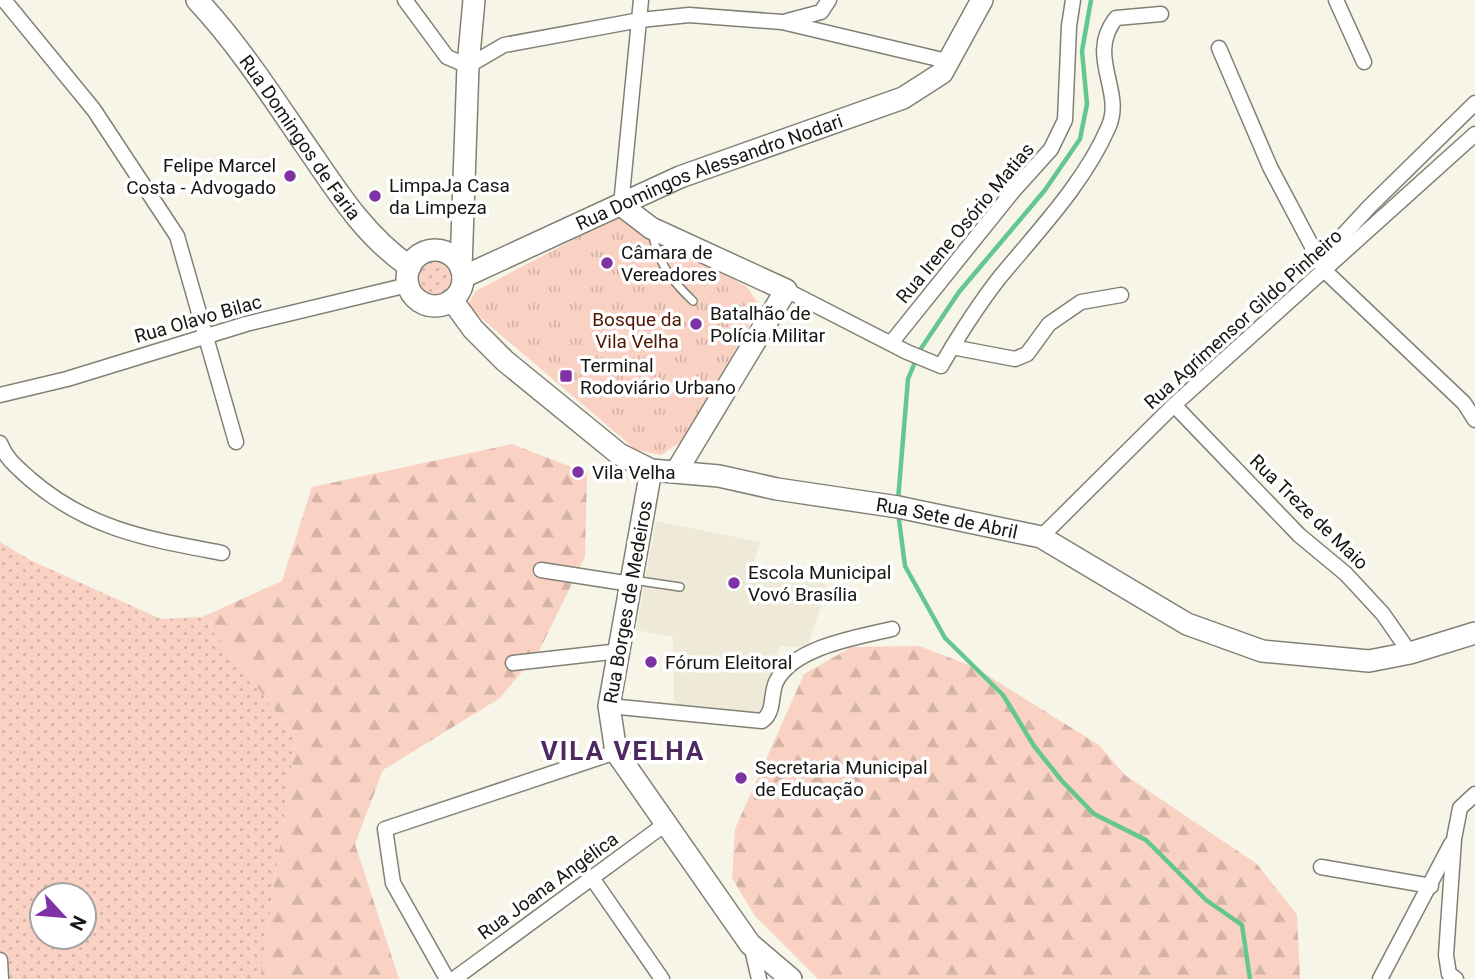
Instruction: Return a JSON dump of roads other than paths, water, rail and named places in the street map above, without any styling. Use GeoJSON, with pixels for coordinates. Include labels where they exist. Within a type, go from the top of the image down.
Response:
{"type":"FeatureCollection","features":[{"type":"Feature","properties":{"kind":"street","name":"Rua Domingos de Faria"},"geometry":{"type":"LineString","coordinates":[[197,0],[270,95],[338,193],[382,248],[409,276]]}},
{"type":"Feature","properties":{"kind":"street"},"geometry":{"type":"LineString","coordinates":[[405,0],[447,57],[468,66]]}},
{"type":"Feature","properties":{"kind":"street"},"geometry":{"type":"LineString","coordinates":[[462,272],[450,254],[441,251],[423,253],[409,276],[418,300],[426,305],[445,304],[452,300],[462,285],[462,272],[462,207],[468,66],[474,0]]}},
{"type":"Feature","properties":{"kind":"street"},"geometry":{"type":"LineString","coordinates":[[641,0],[621,205],[651,228],[941,366],[981,303],[1087,166],[1110,123],[1111,109],[1104,64],[1106,32],[1116,18],[1161,14]]}},
{"type":"Feature","properties":{"kind":"street"},"geometry":{"type":"LineString","coordinates":[[782,22],[821,12],[829,0]]}},
{"type":"Feature","properties":{"kind":"street"},"geometry":{"type":"LineString","coordinates":[[468,66],[504,45],[640,20],[689,15],[782,22],[951,62],[982,0]]}},
{"type":"Feature","properties":{"kind":"street","name":"Rua Irene Osório Matias"},"geometry":{"type":"LineString","coordinates":[[891,343],[1014,190],[1051,149],[1065,120],[1069,26],[1073,0]]}},
{"type":"Feature","properties":{"kind":"street"},"geometry":{"type":"LineString","coordinates":[[1336,0],[1364,62]]}},
{"type":"Feature","properties":{"kind":"street"},"geometry":{"type":"LineString","coordinates":[[9,2],[94,110],[177,236],[236,442]]}},
{"type":"Feature","properties":{"kind":"street"},"geometry":{"type":"LineString","coordinates":[[1219,48],[1270,167],[1322,266],[1454,393],[1475,420]]}},
{"type":"Feature","properties":{"kind":"street","name":"Rua Domingos Alessandro Nodari"},"geometry":{"type":"LineString","coordinates":[[462,272],[680,177],[903,98],[942,73],[951,62]]}},
{"type":"Feature","properties":{"kind":"street"},"geometry":{"type":"LineString","coordinates":[[1322,266],[1370,205],[1475,103]]}},
{"type":"Feature","properties":{"kind":"street","name":"Rua Agrimensor Gildo Pinheiro"},"geometry":{"type":"LineString","coordinates":[[1041,537],[1174,405],[1322,266],[1472,143]]}},
{"type":"Feature","properties":{"kind":"street"},"geometry":{"type":"LineString","coordinates":[[441,251],[462,207]]}},
{"type":"Feature","properties":{"kind":"street","name":"Rua Olavo Bilac"},"geometry":{"type":"LineString","coordinates":[[0,395],[67,379],[409,276]]}},
{"type":"Feature","properties":{"kind":"street"},"geometry":{"type":"LineString","coordinates":[[676,472],[786,290]]}},
{"type":"Feature","properties":{"kind":"street"},"geometry":{"type":"LineString","coordinates":[[952,347],[1015,359],[1027,354],[1049,324],[1081,302],[1121,295]]}},
{"type":"Feature","properties":{"kind":"street","name":"Rua Sete de Abril"},"geometry":{"type":"LineString","coordinates":[[452,300],[473,329],[505,361],[619,454],[651,470],[719,476],[777,489],[898,507],[1041,537],[1187,624],[1262,651],[1369,661],[1410,653],[1475,633]]}},
{"type":"Feature","properties":{"kind":"street","name":"Rua Treze de Maio"},"geometry":{"type":"LineString","coordinates":[[1174,405],[1299,535],[1346,574],[1383,614],[1410,653]]}},
{"type":"Feature","properties":{"kind":"street"},"geometry":{"type":"LineString","coordinates":[[0,443],[5,456],[45,491],[103,526],[222,553]]}},
{"type":"Feature","properties":{"kind":"street","name":"Rua Borges de Medeiros"},"geometry":{"type":"LineString","coordinates":[[651,470],[609,706],[616,752],[664,825],[750,944],[791,979]]}},
{"type":"Feature","properties":{"kind":"street"},"geometry":{"type":"LineString","coordinates":[[541,570],[632,582]]}},
{"type":"Feature","properties":{"kind":"street"},"geometry":{"type":"LineString","coordinates":[[609,706],[762,721],[770,713],[775,684],[784,670],[828,643],[892,629]]}},
{"type":"Feature","properties":{"kind":"street"},"geometry":{"type":"LineString","coordinates":[[513,663],[620,651]]}},
{"type":"Feature","properties":{"kind":"street"},"geometry":{"type":"LineString","coordinates":[[447,979],[393,883],[384,829],[616,752]]}},
{"type":"Feature","properties":{"kind":"street"},"geometry":{"type":"LineString","coordinates":[[1456,979],[1449,974],[1446,955],[1454,839],[1460,808],[1475,794]]}},
{"type":"Feature","properties":{"kind":"street","name":"Rua Joana Angélica"},"geometry":{"type":"LineString","coordinates":[[454,979],[664,825]]}},
{"type":"Feature","properties":{"kind":"street"},"geometry":{"type":"LineString","coordinates":[[1380,979],[1454,839]]}},
{"type":"Feature","properties":{"kind":"street"},"geometry":{"type":"LineString","coordinates":[[1321,867],[1431,886]]}},
{"type":"Feature","properties":{"kind":"street"},"geometry":{"type":"LineString","coordinates":[[592,878],[662,979]]}},
{"type":"Feature","properties":{"kind":"street"},"geometry":{"type":"LineString","coordinates":[[750,944],[759,979]]}},
{"type":"Feature","properties":{"kind":"street"},"geometry":{"type":"LineString","coordinates":[[0,960],[1,979]]}},
{"type":"Feature","properties":{"kind":"lane"},"geometry":{"type":"LineString","coordinates":[[651,228],[655,250],[669,278],[693,301]]}},
{"type":"Feature","properties":{"kind":"lane"},"geometry":{"type":"LineString","coordinates":[[632,582],[680,587]]}},
{"type":"Feature","properties":{"kind":"waterway"},"geometry":{"type":"LineString","coordinates":[[898,500],[908,379],[920,350],[959,292],[1045,190],[1080,139],[1087,104],[1082,51],[1091,0]]}},
{"type":"Feature","properties":{"kind":"waterway"},"geometry":{"type":"LineString","coordinates":[[898,512],[905,566],[945,638],[1003,695],[1034,746],[1062,781],[1094,814],[1146,840],[1206,900],[1242,925],[1250,979]]}},
{"type":"Feature","properties":{"kind":"place","name":"Felipe Marcel Costa - Advogado"},"geometry":{"type":"Point","coordinates":[290,176]}},
{"type":"Feature","properties":{"kind":"place","name":"LimpaJa Casa da Limpeza"},"geometry":{"type":"Point","coordinates":[375,196]}},
{"type":"Feature","properties":{"kind":"place","name":"Câmara de Vereadores"},"geometry":{"type":"Point","coordinates":[607,263]}},
{"type":"Feature","properties":{"kind":"place","name":"Batalhão de Polícia Militar"},"geometry":{"type":"Point","coordinates":[696,324]}},
{"type":"Feature","properties":{"kind":"place","name":"Terminal Rodoviário Urbano"},"geometry":{"type":"Point","coordinates":[566,376]}},
{"type":"Feature","properties":{"kind":"place","name":"Vila Velha"},"geometry":{"type":"Point","coordinates":[578,472]}},
{"type":"Feature","properties":{"kind":"place","name":"Escola Municipal Vovó Brasília"},"geometry":{"type":"Point","coordinates":[734,583]}},
{"type":"Feature","properties":{"kind":"place","name":"Fórum Eleitoral"},"geometry":{"type":"Point","coordinates":[651,662]}},
{"type":"Feature","properties":{"kind":"place","name":"Secretaria Municipal de Educação"},"geometry":{"type":"Point","coordinates":[741,778]}},
{"type":"Feature","properties":{"kind":"district","name":"VILA VELHA"},"geometry":{"type":"Point","coordinates":[623,751]}},
{"type":"Feature","properties":{"kind":"park label","name":"Bosque da Vila Velha"},"geometry":{"type":"Point","coordinates":[637,330]}}]}
